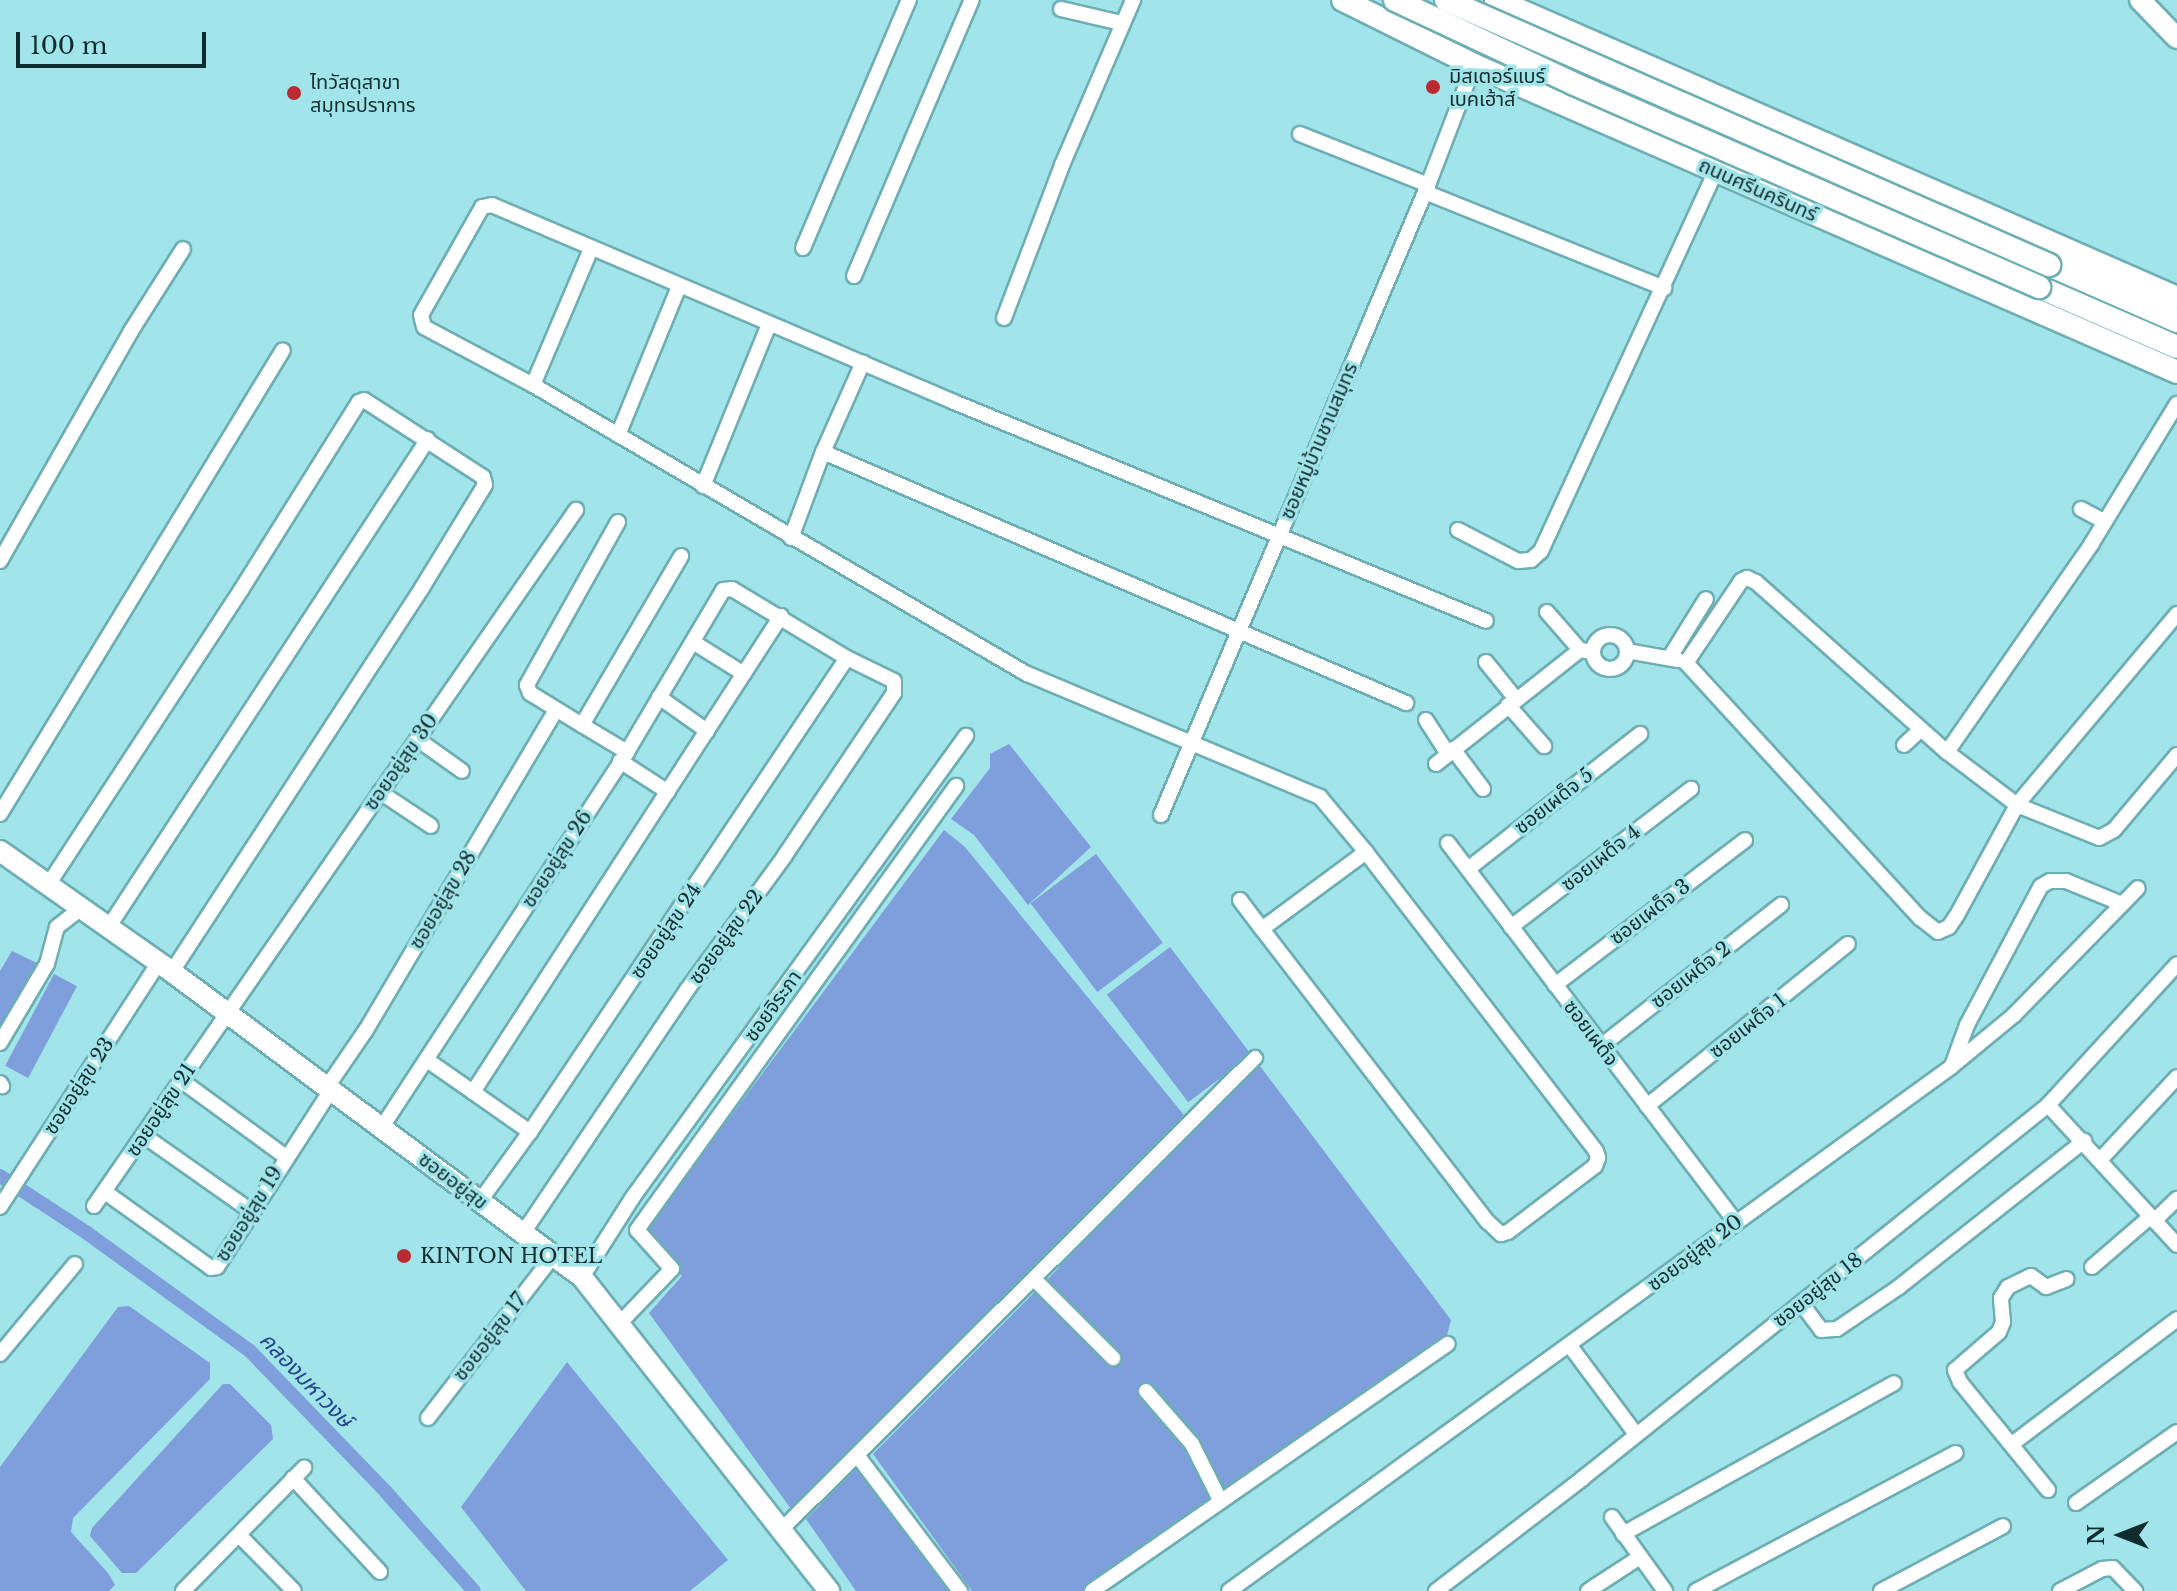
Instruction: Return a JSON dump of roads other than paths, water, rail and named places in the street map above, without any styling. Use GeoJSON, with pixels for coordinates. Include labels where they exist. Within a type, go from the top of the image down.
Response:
{"type":"FeatureCollection","features":[{"type":"Feature","properties":{"kind":"main road","name":"ถนนศรีนครินทร์"},"geometry":{"type":"LineString","coordinates":[[1343,0],[1474,65],[2177,372]]}},
{"type":"Feature","properties":{"kind":"main road","name":"ถนนศรีนครินทร์"},"geometry":{"type":"LineString","coordinates":[[1395,0],[1572,83],[2177,347]]}},
{"type":"Feature","properties":{"kind":"main road"},"geometry":{"type":"LineString","coordinates":[[1446,0],[2177,321]]}},
{"type":"Feature","properties":{"kind":"main road"},"geometry":{"type":"LineString","coordinates":[[1496,0],[2177,298]]}},
{"type":"Feature","properties":{"kind":"main road"},"geometry":{"type":"LineString","coordinates":[[1632,134],[1662,129],[1674,114],[1672,91],[1657,72]]}},
{"type":"Feature","properties":{"kind":"main road"},"geometry":{"type":"LineString","coordinates":[[1793,205],[1779,183],[1779,160],[1793,146],[1819,142]]}},
{"type":"Feature","properties":{"kind":"street"},"geometry":{"type":"LineString","coordinates":[[803,248],[909,0]]}},
{"type":"Feature","properties":{"kind":"street"},"geometry":{"type":"LineString","coordinates":[[854,276],[972,0]]}},
{"type":"Feature","properties":{"kind":"street"},"geometry":{"type":"LineString","coordinates":[[1004,318],[1062,165],[1133,0]]}},
{"type":"Feature","properties":{"kind":"street"},"geometry":{"type":"LineString","coordinates":[[2140,0],[2177,38]]}},
{"type":"Feature","properties":{"kind":"street"},"geometry":{"type":"LineString","coordinates":[[1061,9],[1121,23]]}},
{"type":"Feature","properties":{"kind":"street","name":"ซอยหมู่บ้านชานสมุทร"},"geometry":{"type":"LineString","coordinates":[[1161,815],[1426,189],[1474,65]]}},
{"type":"Feature","properties":{"kind":"street"},"geometry":{"type":"LineString","coordinates":[[1300,134],[1664,288]]}},
{"type":"Feature","properties":{"kind":"street"},"geometry":{"type":"LineString","coordinates":[[1458,530],[1518,561],[1531,560],[1541,551],[1716,171]]}},
{"type":"Feature","properties":{"kind":"street"},"geometry":{"type":"LineString","coordinates":[[1240,900],[1488,1222],[1501,1234],[1522,1224],[1595,1166],[1596,1151],[1366,852],[1320,797],[1027,674],[533,385],[424,327],[421,315],[486,205],[1486,621]]}},
{"type":"Feature","properties":{"kind":"street"},"geometry":{"type":"LineString","coordinates":[[0,561],[40,497],[131,331],[183,249]]}},
{"type":"Feature","properties":{"kind":"street"},"geometry":{"type":"LineString","coordinates":[[533,385],[591,249]]}},
{"type":"Feature","properties":{"kind":"street"},"geometry":{"type":"LineString","coordinates":[[618,435],[679,286]]}},
{"type":"Feature","properties":{"kind":"street"},"geometry":{"type":"LineString","coordinates":[[703,486],[769,324]]}},
{"type":"Feature","properties":{"kind":"street"},"geometry":{"type":"LineString","coordinates":[[0,814],[283,350]]}},
{"type":"Feature","properties":{"kind":"street"},"geometry":{"type":"LineString","coordinates":[[791,538],[823,452],[863,362]]}},
{"type":"Feature","properties":{"kind":"street"},"geometry":{"type":"LineString","coordinates":[[48,885],[201,652],[359,402],[364,400],[428,439],[108,928]]}},
{"type":"Feature","properties":{"kind":"street"},"geometry":{"type":"LineString","coordinates":[[1947,752],[2105,522],[2177,404]]}},
{"type":"Feature","properties":{"kind":"street","name":"ซอยอยู่สุข 23"},"geometry":{"type":"LineString","coordinates":[[2,1205],[351,700],[485,485],[483,477],[428,439]]}},
{"type":"Feature","properties":{"kind":"street"},"geometry":{"type":"LineString","coordinates":[[823,452],[1406,703]]}},
{"type":"Feature","properties":{"kind":"street"},"geometry":{"type":"LineString","coordinates":[[2081,509],[2105,522]]}},
{"type":"Feature","properties":{"kind":"street","name":"ซอยอยู่สุข 30"},"geometry":{"type":"LineString","coordinates":[[225,1013],[261,968],[576,510]]}},
{"type":"Feature","properties":{"kind":"street"},"geometry":{"type":"LineString","coordinates":[[618,522],[527,685],[530,693],[582,725],[668,792]]}},
{"type":"Feature","properties":{"kind":"street"},"geometry":{"type":"LineString","coordinates":[[582,725],[681,556]]}},
{"type":"Feature","properties":{"kind":"street"},"geometry":{"type":"LineString","coordinates":[[1686,663],[1734,590],[1747,578],[1787,609],[1947,752],[2017,805],[2088,836],[2107,836],[2177,755]]}},
{"type":"Feature","properties":{"kind":"street","name":"ซอยอยู่สุข 26"},"geometry":{"type":"LineString","coordinates":[[382,1127],[623,757],[728,588],[781,616]]}},
{"type":"Feature","properties":{"kind":"street"},"geometry":{"type":"LineString","coordinates":[[1670,657],[1706,599]]}},
{"type":"Feature","properties":{"kind":"street"},"geometry":{"type":"LineString","coordinates":[[1547,612],[1607,669],[1621,665],[1627,651]]}},
{"type":"Feature","properties":{"kind":"street"},"geometry":{"type":"LineString","coordinates":[[1627,651],[1670,657],[1686,663],[1920,918],[1938,932],[1949,927],[1957,915],[2017,805],[2177,614]]}},
{"type":"Feature","properties":{"kind":"street"},"geometry":{"type":"LineString","coordinates":[[473,1092],[781,616],[847,658]]}},
{"type":"Feature","properties":{"kind":"street"},"geometry":{"type":"LineString","coordinates":[[1436,764],[1512,702],[1599,639],[1620,638],[1627,651]]}},
{"type":"Feature","properties":{"kind":"street"},"geometry":{"type":"LineString","coordinates":[[693,642],[744,674]]}},
{"type":"Feature","properties":{"kind":"street","name":"ซอยอยู่สุข 24"},"geometry":{"type":"LineString","coordinates":[[480,1201],[530,1132],[847,658]]}},
{"type":"Feature","properties":{"kind":"street","name":"ซอยอยู่สุข 22"},"geometry":{"type":"LineString","coordinates":[[523,1233],[894,693],[894,681],[847,658]]}},
{"type":"Feature","properties":{"kind":"street"},"geometry":{"type":"LineString","coordinates":[[1486,662],[1544,746]]}},
{"type":"Feature","properties":{"kind":"street"},"geometry":{"type":"LineString","coordinates":[[659,697],[707,731]]}},
{"type":"Feature","properties":{"kind":"street","name":"ซอยอยู่สุข 28"},"geometry":{"type":"LineString","coordinates":[[329,1088],[556,710]]}},
{"type":"Feature","properties":{"kind":"street"},"geometry":{"type":"LineString","coordinates":[[1426,720],[1483,789]]}},
{"type":"Feature","properties":{"kind":"street"},"geometry":{"type":"LineString","coordinates":[[1904,745],[1921,729]]}},
{"type":"Feature","properties":{"kind":"street","name":"ซอยเผด็จ 5"},"geometry":{"type":"LineString","coordinates":[[1468,869],[1640,734]]}},
{"type":"Feature","properties":{"kind":"street","name":"ซอยจิระภา"},"geometry":{"type":"LineString","coordinates":[[582,1277],[633,1197],[795,977],[966,736]]}},
{"type":"Feature","properties":{"kind":"street"},"geometry":{"type":"LineString","coordinates":[[417,739],[462,771]]}},
{"type":"Feature","properties":{"kind":"street"},"geometry":{"type":"LineString","coordinates":[[620,1323],[672,1269],[637,1230],[956,786]]}},
{"type":"Feature","properties":{"kind":"street","name":"ซอยเผด็จ 4"},"geometry":{"type":"LineString","coordinates":[[1511,927],[1691,789]]}},
{"type":"Feature","properties":{"kind":"street"},"geometry":{"type":"LineString","coordinates":[[380,792],[431,826]]}},
{"type":"Feature","properties":{"kind":"street","name":"ซอยเผด็จ 3"},"geometry":{"type":"LineString","coordinates":[[1555,985],[1745,840]]}},
{"type":"Feature","properties":{"kind":"street","name":"ซอยเผด็จ"},"geometry":{"type":"LineString","coordinates":[[1448,843],[1736,1223]]}},
{"type":"Feature","properties":{"kind":"street","name":"ซอยอยู่สุข"},"geometry":{"type":"LineString","coordinates":[[0,851],[329,1088],[582,1277],[829,1591]]}},
{"type":"Feature","properties":{"kind":"street"},"geometry":{"type":"LineString","coordinates":[[1262,929],[1366,852]]}},
{"type":"Feature","properties":{"kind":"street"},"geometry":{"type":"LineString","coordinates":[[1951,1067],[1967,1025],[2041,886],[2050,881],[2066,881],[2122,904]]}},
{"type":"Feature","properties":{"kind":"street","name":"ซอยอยู่สุข 20"},"geometry":{"type":"LineString","coordinates":[[1229,1591],[1951,1067],[2014,1015],[2138,888]]}},
{"type":"Feature","properties":{"kind":"street","name":"ซอยเผด็จ 2"},"geometry":{"type":"LineString","coordinates":[[1601,1046],[1781,905]]}},
{"type":"Feature","properties":{"kind":"street"},"geometry":{"type":"LineString","coordinates":[[0,1043],[47,964],[57,927],[79,910]]}},
{"type":"Feature","properties":{"kind":"street","name":"ซอยเผด็จ 1"},"geometry":{"type":"LineString","coordinates":[[1647,1106],[1848,944]]}},
{"type":"Feature","properties":{"kind":"street","name":"ซอยอยู่สุข 18"},"geometry":{"type":"LineString","coordinates":[[1436,1591],[1583,1478],[1635,1433],[2048,1105],[2177,964]]}},
{"type":"Feature","properties":{"kind":"street","name":"ซอยอยู่สุข 21"},"geometry":{"type":"LineString","coordinates":[[94,1206],[182,1081],[225,1013]]}},
{"type":"Feature","properties":{"kind":"street"},"geometry":{"type":"LineString","coordinates":[[781,1530],[1255,1058]]}},
{"type":"Feature","properties":{"kind":"street"},"geometry":{"type":"LineString","coordinates":[[427,1060],[530,1132]]}},
{"type":"Feature","properties":{"kind":"street"},"geometry":{"type":"LineString","coordinates":[[2100,1160],[2177,1077]]}},
{"type":"Feature","properties":{"kind":"street"},"geometry":{"type":"LineString","coordinates":[[182,1081],[286,1157]]}},
{"type":"Feature","properties":{"kind":"street","name":"ซอยอยู่สุข 19"},"geometry":{"type":"LineString","coordinates":[[105,1192],[213,1268],[219,1266],[329,1088]]}},
{"type":"Feature","properties":{"kind":"street"},"geometry":{"type":"LineString","coordinates":[[2048,1105],[2177,1245]]}},
{"type":"Feature","properties":{"kind":"street"},"geometry":{"type":"LineString","coordinates":[[143,1135],[251,1211]]}},
{"type":"Feature","properties":{"kind":"street"},"geometry":{"type":"LineString","coordinates":[[1801,1303],[1821,1330],[1837,1329],[1899,1287],[2084,1141]]}},
{"type":"Feature","properties":{"kind":"street"},"geometry":{"type":"LineString","coordinates":[[2092,1267],[2177,1199]]}},
{"type":"Feature","properties":{"kind":"street","name":"ซอยอยู่สุข 17"},"geometry":{"type":"LineString","coordinates":[[428,1418],[553,1256]]}},
{"type":"Feature","properties":{"kind":"street"},"geometry":{"type":"LineString","coordinates":[[0,1354],[75,1264]]}},
{"type":"Feature","properties":{"kind":"street"},"geometry":{"type":"LineString","coordinates":[[2048,1490],[1960,1382],[1955,1367],[1999,1332],[2003,1322],[2001,1298],[2008,1287],[2031,1276],[2046,1287],[2067,1279]]}},
{"type":"Feature","properties":{"kind":"street"},"geometry":{"type":"LineString","coordinates":[[1034,1279],[1113,1358]]}},
{"type":"Feature","properties":{"kind":"street"},"geometry":{"type":"LineString","coordinates":[[2012,1444],[2177,1319]]}},
{"type":"Feature","properties":{"kind":"street"},"geometry":{"type":"LineString","coordinates":[[1092,1591],[1448,1344]]}},
{"type":"Feature","properties":{"kind":"street"},"geometry":{"type":"LineString","coordinates":[[1570,1346],[1635,1433]]}},
{"type":"Feature","properties":{"kind":"street"},"geometry":{"type":"LineString","coordinates":[[1623,1534],[1894,1383]]}},
{"type":"Feature","properties":{"kind":"street"},"geometry":{"type":"LineString","coordinates":[[1146,1391],[1192,1444],[1220,1500]]}},
{"type":"Feature","properties":{"kind":"street"},"geometry":{"type":"LineString","coordinates":[[2076,1503],[2177,1432]]}},
{"type":"Feature","properties":{"kind":"street"},"geometry":{"type":"LineString","coordinates":[[1696,1591],[1956,1453]]}},
{"type":"Feature","properties":{"kind":"street"},"geometry":{"type":"LineString","coordinates":[[857,1455],[960,1591]]}},
{"type":"Feature","properties":{"kind":"street"},"geometry":{"type":"LineString","coordinates":[[185,1591],[298,1473],[380,1572]]}},
{"type":"Feature","properties":{"kind":"street"},"geometry":{"type":"LineString","coordinates":[[1612,1517],[1665,1591]]}},
{"type":"Feature","properties":{"kind":"street"},"geometry":{"type":"LineString","coordinates":[[1881,1591],[2003,1526]]}},
{"type":"Feature","properties":{"kind":"street"},"geometry":{"type":"LineString","coordinates":[[239,1535],[294,1591]]}},
{"type":"Feature","properties":{"kind":"street"},"geometry":{"type":"LineString","coordinates":[[1588,1591],[1640,1557]]}},
{"type":"Feature","properties":{"kind":"street"},"geometry":{"type":"LineString","coordinates":[[2060,1591],[2102,1569],[2113,1568],[2135,1591]]}},
{"type":"Feature","properties":{"kind":"water"},"geometry":{"type":"Polygon","coordinates":[[[1009,744],[1091,847],[1028,905],[974,835],[951,819],[990,768],[990,754],[1009,744]]]}},
{"type":"Feature","properties":{"kind":"water"},"geometry":{"type":"Polygon","coordinates":[[[944,830],[965,847],[1184,1115],[791,1509],[649,1313],[682,1276],[642,1235],[944,830]]]}},
{"type":"Feature","properties":{"kind":"water"},"geometry":{"type":"Polygon","coordinates":[[[1096,854],[1163,943],[1097,992],[1031,903],[1096,854]]]}},
{"type":"Feature","properties":{"kind":"water"},"geometry":{"type":"Polygon","coordinates":[[[1170,947],[1251,1055],[1188,1102],[1107,995],[1170,947]]]}},
{"type":"Feature","properties":{"kind":"water"},"geometry":{"type":"Polygon","coordinates":[[[12,951],[39,964],[0,1027],[0,971],[12,951]]]}},
{"type":"Feature","properties":{"kind":"water"},"geometry":{"type":"Polygon","coordinates":[[[54,974],[77,986],[28,1078],[5,1066],[54,974]]]}},
{"type":"Feature","properties":{"kind":"water"},"geometry":{"type":"Polygon","coordinates":[[[1260,1066],[1451,1320],[1446,1339],[1092,1591],[972,1591],[873,1454],[1260,1066]]]}},
{"type":"Feature","properties":{"kind":"water"},"geometry":{"type":"Polygon","coordinates":[[[129,1306],[210,1363],[210,1379],[73,1518],[71,1532],[115,1585],[109,1591],[0,1591],[0,1467],[118,1307],[129,1306]]]}},
{"type":"Feature","properties":{"kind":"water"},"geometry":{"type":"Polygon","coordinates":[[[567,1362],[728,1560],[690,1591],[526,1591],[461,1507],[567,1362]]]}},
{"type":"Feature","properties":{"kind":"water"},"geometry":{"type":"Polygon","coordinates":[[[223,1384],[230,1384],[271,1425],[273,1439],[136,1573],[122,1573],[90,1536],[92,1528],[223,1384]]]}},
{"type":"Feature","properties":{"kind":"water"},"geometry":{"type":"Polygon","coordinates":[[[857,1468],[866,1470],[948,1591],[856,1591],[806,1519],[857,1468]]]}},
{"type":"Feature","properties":{"kind":"waterway","name":"คลองมหาวงษ์"},"geometry":{"type":"LineString","coordinates":[[0,1176],[87,1233],[250,1351],[386,1492],[474,1591]]}},
{"type":"Feature","properties":{"kind":"place","name":"มิสเตอร์แบร์ เบคเฮ้าส์"},"geometry":{"type":"Point","coordinates":[1433,87]}},
{"type":"Feature","properties":{"kind":"place","name":"ไทวัสดุสาขา สมุทรปราการ"},"geometry":{"type":"Point","coordinates":[294,93]}},
{"type":"Feature","properties":{"kind":"place","name":"KINTON HOTEL"},"geometry":{"type":"Point","coordinates":[404,1256]}}]}
